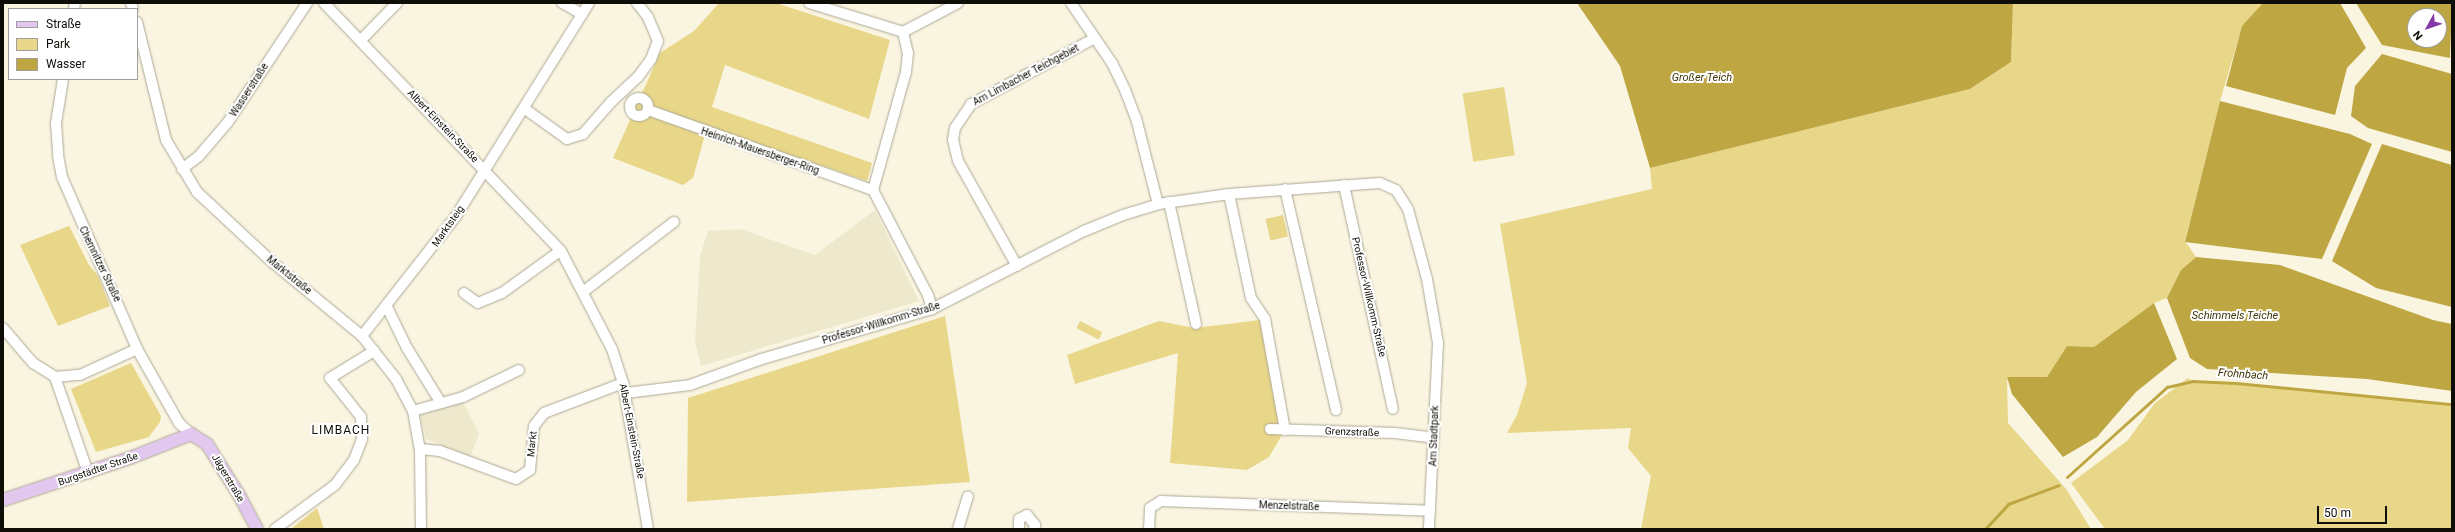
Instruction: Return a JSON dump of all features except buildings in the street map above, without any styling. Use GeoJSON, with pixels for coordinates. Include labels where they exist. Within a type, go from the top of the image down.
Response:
{"type":"FeatureCollection","features":[{"type":"Feature","properties":{"kind":"main road","name":"Burgstädter Straße"},"geometry":{"type":"LineString","coordinates":[[3,500],[88,473],[191,434]]}},
{"type":"Feature","properties":{"kind":"main road","name":"Jägerstraße"},"geometry":{"type":"LineString","coordinates":[[191,434],[200,438],[211,450],[257,529]]}},
{"type":"Feature","properties":{"kind":"street","name":"Wasserstraße"},"geometry":{"type":"LineString","coordinates":[[182,169],[199,156],[228,122],[307,3]]}},
{"type":"Feature","properties":{"kind":"street","name":"Albert-Einstein-Straße"},"geometry":{"type":"LineString","coordinates":[[324,3],[486,170],[560,251],[612,349],[624,388],[648,529]]}},
{"type":"Feature","properties":{"kind":"street"},"geometry":{"type":"LineString","coordinates":[[361,40],[397,3]]}},
{"type":"Feature","properties":{"kind":"street"},"geometry":{"type":"LineString","coordinates":[[562,3],[582,14]]}},
{"type":"Feature","properties":{"kind":"street","name":"Marktsteig"},"geometry":{"type":"LineString","coordinates":[[362,336],[387,307],[426,256],[486,170],[525,109],[588,3]]}},
{"type":"Feature","properties":{"kind":"street"},"geometry":{"type":"LineString","coordinates":[[525,109],[567,138],[583,134],[611,102],[638,77],[651,59],[658,41],[648,17],[637,3]]}},
{"type":"Feature","properties":{"kind":"street"},"geometry":{"type":"LineString","coordinates":[[809,3],[903,32],[958,3]]}},
{"type":"Feature","properties":{"kind":"street"},"geometry":{"type":"LineString","coordinates":[[1071,3],[1112,63],[1136,118],[1158,204]]}},
{"type":"Feature","properties":{"kind":"street","name":"Marktstraße"},"geometry":{"type":"LineString","coordinates":[[138,26],[166,140],[197,192],[272,262],[362,336],[396,380],[413,411],[420,449],[421,529]]}},
{"type":"Feature","properties":{"kind":"street"},"geometry":{"type":"LineString","coordinates":[[903,32],[908,53],[906,72],[873,190],[928,295],[932,309]]}},
{"type":"Feature","properties":{"kind":"street","name":"Am Limbacher Teichgebiet"},"geometry":{"type":"LineString","coordinates":[[1016,266],[958,161],[953,140],[955,128],[971,104],[1095,38]]}},
{"type":"Feature","properties":{"kind":"street","name":"Chemnitzer Straße"},"geometry":{"type":"LineString","coordinates":[[63,80],[56,123],[58,155],[62,177],[138,349],[179,423],[191,434]]}},
{"type":"Feature","properties":{"kind":"street","name":"Heinrich-Mauersberger-Ring"},"geometry":{"type":"LineString","coordinates":[[648,110],[873,190]]}},
{"type":"Feature","properties":{"kind":"street","name":"Professor-Willkomm-Straße"},"geometry":{"type":"LineString","coordinates":[[624,388],[690,384],[762,359],[932,309],[1084,231],[1123,215],[1158,204],[1229,194],[1380,183],[1389,185],[1402,197],[1408,209],[1427,279],[1438,343]]}},
{"type":"Feature","properties":{"kind":"street","name":"Professor-Willkomm-Straße"},"geometry":{"type":"LineString","coordinates":[[1344,185],[1393,408]]}},
{"type":"Feature","properties":{"kind":"street"},"geometry":{"type":"LineString","coordinates":[[1285,189],[1336,410]]}},
{"type":"Feature","properties":{"kind":"street"},"geometry":{"type":"LineString","coordinates":[[1229,194],[1251,298],[1265,318],[1285,430]]}},
{"type":"Feature","properties":{"kind":"street"},"geometry":{"type":"LineString","coordinates":[[1169,202],[1196,324]]}},
{"type":"Feature","properties":{"kind":"street"},"geometry":{"type":"LineString","coordinates":[[583,292],[674,222]]}},
{"type":"Feature","properties":{"kind":"street"},"geometry":{"type":"LineString","coordinates":[[464,293],[478,303],[502,293],[560,251]]}},
{"type":"Feature","properties":{"kind":"street"},"geometry":{"type":"LineString","coordinates":[[387,307],[407,348],[441,403]]}},
{"type":"Feature","properties":{"kind":"street"},"geometry":{"type":"LineString","coordinates":[[3,328],[33,363],[55,377],[80,375],[138,349]]}},
{"type":"Feature","properties":{"kind":"street","name":"Am Stadtpark"},"geometry":{"type":"LineString","coordinates":[[1429,529],[1438,343]]}},
{"type":"Feature","properties":{"kind":"street"},"geometry":{"type":"LineString","coordinates":[[275,529],[335,486],[354,460],[362,439],[360,417],[330,378],[374,351]]}},
{"type":"Feature","properties":{"kind":"street"},"geometry":{"type":"LineString","coordinates":[[413,411],[463,397],[519,370]]}},
{"type":"Feature","properties":{"kind":"street"},"geometry":{"type":"LineString","coordinates":[[55,377],[88,473]]}},
{"type":"Feature","properties":{"kind":"street","name":"Markt"},"geometry":{"type":"LineString","coordinates":[[420,449],[440,451],[516,479],[530,470],[534,426],[544,413],[624,388]]}},
{"type":"Feature","properties":{"kind":"street","name":"Grenzstraße"},"geometry":{"type":"LineString","coordinates":[[1270,429],[1395,433],[1434,438]]}},
{"type":"Feature","properties":{"kind":"street"},"geometry":{"type":"LineString","coordinates":[[958,529],[968,496]]}},
{"type":"Feature","properties":{"kind":"street","name":"Menzelstraße"},"geometry":{"type":"LineString","coordinates":[[1149,529],[1150,508],[1161,501],[1430,511]]}},
{"type":"Feature","properties":{"kind":"street"},"geometry":{"type":"LineString","coordinates":[[1019,529],[1019,520],[1027,515],[1035,525],[1034,529]]}},
{"type":"Feature","properties":{"kind":"shaded area"},"geometry":{"type":"Polygon","coordinates":[[[875,210],[919,301],[701,366],[695,342],[700,256],[708,231],[740,229],[815,255],[875,210]]]}},
{"type":"Feature","properties":{"kind":"shaded area"},"geometry":{"type":"Polygon","coordinates":[[[462,400],[479,434],[470,457],[426,439],[419,410],[462,400]]]}},
{"type":"Feature","properties":{"kind":"green space"},"geometry":{"type":"Polygon","coordinates":[[[719,3],[776,3],[890,40],[869,119],[725,65],[712,107],[872,163],[867,181],[707,127],[693,178],[683,185],[613,158],[660,53],[694,31],[719,3]]]}},
{"type":"Feature","properties":{"kind":"green space"},"geometry":{"type":"Polygon","coordinates":[[[2013,3],[2263,3],[2242,27],[2220,101],[2185,241],[2196,257],[2181,270],[2167,298],[2154,303],[2094,347],[2067,346],[2047,377],[2007,377],[2008,423],[2066,489],[2091,529],[1641,529],[1651,476],[1628,448],[1631,428],[1507,433],[1517,415],[1527,383],[1500,224],[1652,189],[1650,168],[1970,89],[2011,62],[2013,3]]]}},
{"type":"Feature","properties":{"kind":"green space"},"geometry":{"type":"Polygon","coordinates":[[[1504,87],[1515,155],[1473,162],[1463,94],[1504,87]]]}},
{"type":"Feature","properties":{"kind":"green space"},"geometry":{"type":"Polygon","coordinates":[[[1283,215],[1288,236],[1270,240],[1265,219],[1283,215]]]}},
{"type":"Feature","properties":{"kind":"green space"},"geometry":{"type":"Polygon","coordinates":[[[69,226],[89,265],[98,276],[110,306],[58,326],[20,245],[69,226]]]}},
{"type":"Feature","properties":{"kind":"green space"},"geometry":{"type":"Polygon","coordinates":[[[945,316],[970,482],[687,502],[688,398],[945,316]]]}},
{"type":"Feature","properties":{"kind":"green space"},"geometry":{"type":"Polygon","coordinates":[[[1260,320],[1285,430],[1269,457],[1247,470],[1170,463],[1178,353],[1075,384],[1067,355],[1159,321],[1194,328],[1260,320]]]}},
{"type":"Feature","properties":{"kind":"green space"},"geometry":{"type":"Polygon","coordinates":[[[1080,321],[1102,332],[1099,339],[1076,328],[1080,321]]]}},
{"type":"Feature","properties":{"kind":"green space"},"geometry":{"type":"Polygon","coordinates":[[[131,363],[161,416],[160,422],[149,437],[96,452],[71,389],[131,363]]]}},
{"type":"Feature","properties":{"kind":"green space"},"geometry":{"type":"Polygon","coordinates":[[[2188,378],[2192,381],[2236,383],[2452,404],[2452,529],[2105,529],[2071,483],[2128,440],[2155,403],[2188,378]]]}},
{"type":"Feature","properties":{"kind":"green space"},"geometry":{"type":"Polygon","coordinates":[[[317,508],[324,529],[291,529],[317,508]]]}},
{"type":"Feature","properties":{"kind":"water","name":"Großer Teich"},"geometry":{"type":"Polygon","coordinates":[[[1577,3],[2013,3],[2011,62],[1970,89],[1650,168],[1620,66],[1577,3]]]}},
{"type":"Feature","properties":{"kind":"water"},"geometry":{"type":"Polygon","coordinates":[[[2263,3],[2340,3],[2366,48],[2347,68],[2335,115],[2226,86],[2242,26],[2263,3]]]}},
{"type":"Feature","properties":{"kind":"water"},"geometry":{"type":"Polygon","coordinates":[[[2356,3],[2452,3],[2450,58],[2382,45],[2356,3]]]}},
{"type":"Feature","properties":{"kind":"water"},"geometry":{"type":"Polygon","coordinates":[[[2382,54],[2452,74],[2452,152],[2368,128],[2351,116],[2355,86],[2382,54]]]}},
{"type":"Feature","properties":{"kind":"water"},"geometry":{"type":"Polygon","coordinates":[[[2220,101],[2350,134],[2372,144],[2322,259],[2185,242],[2220,101]]]}},
{"type":"Feature","properties":{"kind":"water"},"geometry":{"type":"Polygon","coordinates":[[[2382,144],[2452,165],[2452,307],[2376,288],[2332,261],[2382,144]]]}},
{"type":"Feature","properties":{"kind":"water","name":"Schimmels Teiche"},"geometry":{"type":"Polygon","coordinates":[[[2196,257],[2280,265],[2433,320],[2452,324],[2452,391],[2367,379],[2207,369],[2190,358],[2167,298],[2181,270],[2196,257]]]}},
{"type":"Feature","properties":{"kind":"water","name":"Schimmels Teiche"},"geometry":{"type":"Polygon","coordinates":[[[2154,303],[2177,359],[2136,392],[2097,437],[2063,457],[2012,394],[2007,377],[2047,377],[2067,346],[2094,347],[2154,303]]]}},
{"type":"Feature","properties":{"kind":"waterway","name":"Frohnbach"},"geometry":{"type":"LineString","coordinates":[[2067,477],[2167,387],[2192,381],[2236,383],[2452,404]]}},
{"type":"Feature","properties":{"kind":"waterway","name":"Frohnbach"},"geometry":{"type":"LineString","coordinates":[[1985,529],[2008,504],[2059,485]]}},
{"type":"Feature","properties":{"kind":"district","name":"LIMBACH"},"geometry":{"type":"Point","coordinates":[341,431]}}]}
